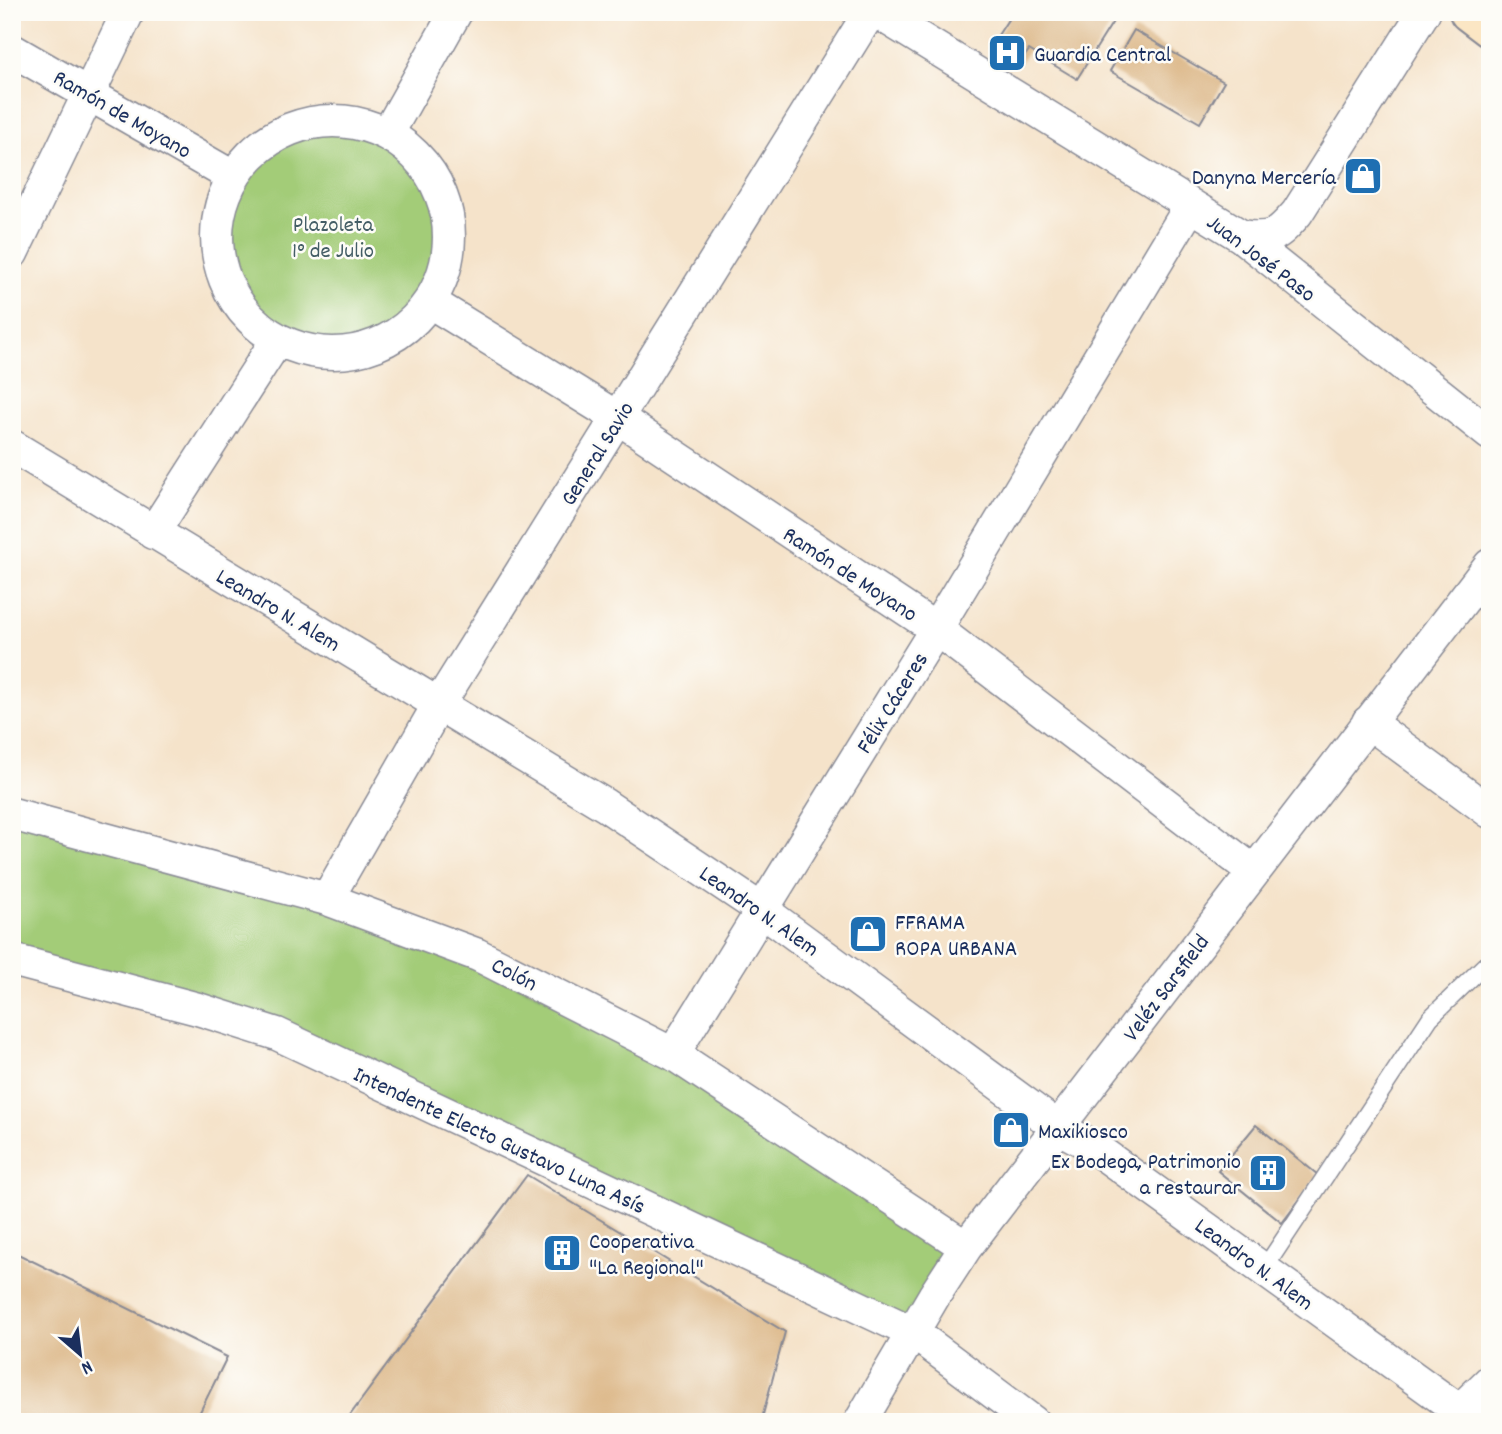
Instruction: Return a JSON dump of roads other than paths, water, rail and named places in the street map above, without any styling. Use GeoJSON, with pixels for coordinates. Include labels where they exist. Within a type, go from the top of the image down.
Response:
{"type":"FeatureCollection","features":[{"type":"Feature","properties":{"kind":"street"},"geometry":{"type":"LineString","coordinates":[[12,253],[128,12]]}},
{"type":"Feature","properties":{"kind":"street"},"geometry":{"type":"LineString","coordinates":[[388,133],[456,12]]}},
{"type":"Feature","properties":{"kind":"street","name":"General Savio"},"geometry":{"type":"LineString","coordinates":[[327,899],[439,704],[870,12]]}},
{"type":"Feature","properties":{"kind":"street","name":"Juan José Paso"},"geometry":{"type":"LineString","coordinates":[[877,12],[1241,236],[1490,433]]}},
{"type":"Feature","properties":{"kind":"street"},"geometry":{"type":"LineString","coordinates":[[1241,236],[1262,239],[1281,232],[1297,213],[1424,12]]}},
{"type":"Feature","properties":{"kind":"street"},"geometry":{"type":"LineString","coordinates":[[1469,12],[1490,29]]}},
{"type":"Feature","properties":{"kind":"street","name":"Ramón de Moyano"},"geometry":{"type":"LineString","coordinates":[[12,50],[233,177]]}},
{"type":"Feature","properties":{"kind":"street"},"geometry":{"type":"LineString","coordinates":[[339,121],[388,133],[412,151],[427,167],[440,189],[450,230],[447,264],[440,284],[430,302],[412,323],[381,343],[347,353],[311,352],[277,340],[247,317],[223,276],[217,249],[219,211],[233,177],[256,150],[280,133],[309,123],[339,121]]}},
{"type":"Feature","properties":{"kind":"street","name":"Félix Cáceres"},"geometry":{"type":"LineString","coordinates":[[673,1054],[936,629],[1191,205]]}},
{"type":"Feature","properties":{"kind":"street","name":"Ramón de Moyano"},"geometry":{"type":"LineString","coordinates":[[430,302],[618,418],[936,629],[1253,871]]}},
{"type":"Feature","properties":{"kind":"street"},"geometry":{"type":"LineString","coordinates":[[153,533],[277,340]]}},
{"type":"Feature","properties":{"kind":"street","name":"Leandro N. Alem"},"geometry":{"type":"LineString","coordinates":[[12,446],[605,805],[762,909],[1059,1128],[1092,1146],[1467,1416]]}},
{"type":"Feature","properties":{"kind":"street","name":"Veléz Sarsfield"},"geometry":{"type":"LineString","coordinates":[[860,1422],[965,1247],[1490,565]]}},
{"type":"Feature","properties":{"kind":"street"},"geometry":{"type":"LineString","coordinates":[[1368,722],[1490,812]]}},
{"type":"Feature","properties":{"kind":"street","name":"Colón"},"geometry":{"type":"LineString","coordinates":[[12,814],[327,899],[478,955],[673,1054],[965,1247]]}},
{"type":"Feature","properties":{"kind":"street","name":"Intendente Electo Gustavo Luna Asís"},"geometry":{"type":"LineString","coordinates":[[12,960],[198,1009],[277,1034],[914,1333],[1033,1422]]}},
{"type":"Feature","properties":{"kind":"street"},"geometry":{"type":"LineString","coordinates":[[1467,1416],[1490,1381]]}},
{"type":"Feature","properties":{"kind":"lane"},"geometry":{"type":"LineString","coordinates":[[1264,1269],[1430,1018],[1490,960]]}},
{"type":"Feature","properties":{"kind":"place","name":"Guardia Central"},"geometry":{"type":"Point","coordinates":[1007,53]}},
{"type":"Feature","properties":{"kind":"place","name":"Danyna Mercería"},"geometry":{"type":"Point","coordinates":[1363,176]}},
{"type":"Feature","properties":{"kind":"place","name":"FFRAMA ROPA URBANA"},"geometry":{"type":"Point","coordinates":[868,934]}},
{"type":"Feature","properties":{"kind":"place","name":"Maxikiosco"},"geometry":{"type":"Point","coordinates":[1011,1130]}},
{"type":"Feature","properties":{"kind":"place","name":"Ex Bodega, Patrimonio a restaurar"},"geometry":{"type":"Point","coordinates":[1268,1173]}},
{"type":"Feature","properties":{"kind":"place","name":"Cooperativa \"La Regional\""},"geometry":{"type":"Point","coordinates":[562,1253]}},
{"type":"Feature","properties":{"kind":"park label","name":"Plazoleta 1° de Julio"},"geometry":{"type":"Point","coordinates":[333,236]}}]}
